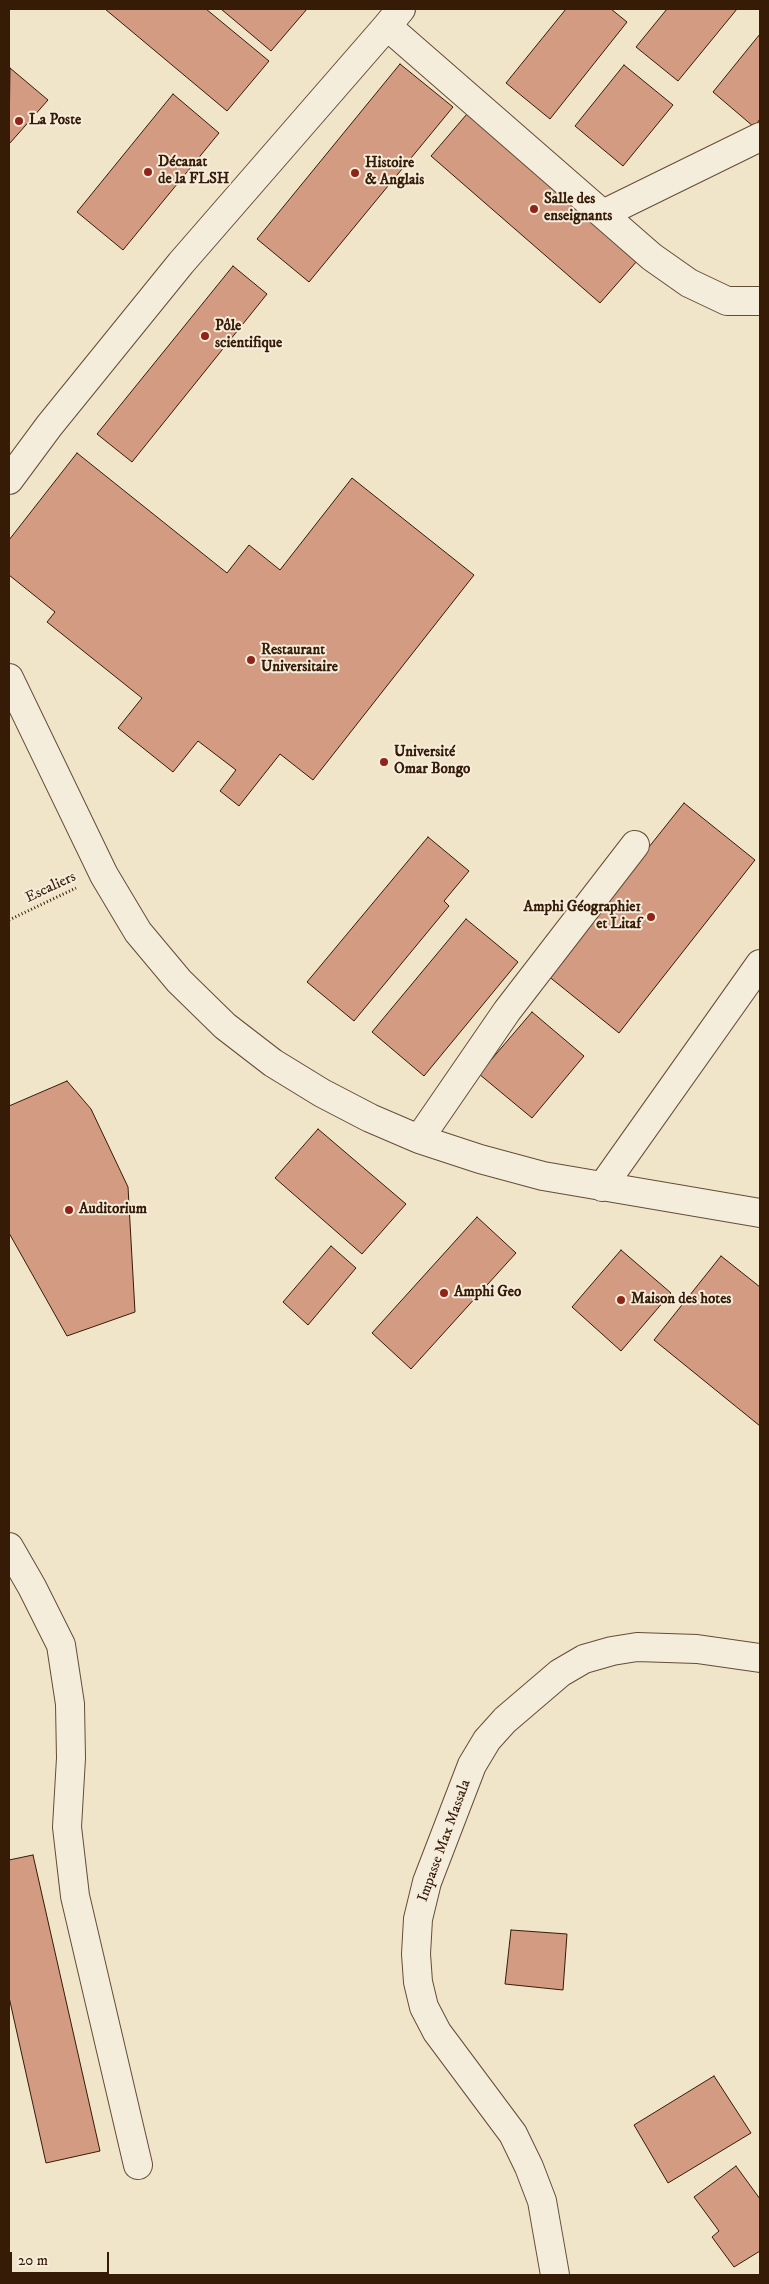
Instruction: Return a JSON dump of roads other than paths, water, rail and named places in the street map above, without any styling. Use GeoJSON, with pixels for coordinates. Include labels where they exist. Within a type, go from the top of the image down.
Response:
{"type":"FeatureCollection","features":[{"type":"Feature","properties":{"kind":"street"},"geometry":{"type":"LineString","coordinates":[[9,480],[49,426],[181,263],[394,18],[603,214],[652,257],[689,283],[727,300],[760,302]]}},
{"type":"Feature","properties":{"kind":"street"},"geometry":{"type":"LineString","coordinates":[[603,214],[760,137]]}},
{"type":"Feature","properties":{"kind":"street"},"geometry":{"type":"LineString","coordinates":[[9,678],[104,875],[138,932],[179,981],[225,1026],[273,1063],[322,1093],[420,1140],[480,1159],[543,1176],[760,1212]]}},
{"type":"Feature","properties":{"kind":"street"},"geometry":{"type":"LineString","coordinates":[[420,1140],[507,1011],[635,845]]}},
{"type":"Feature","properties":{"kind":"street"},"geometry":{"type":"LineString","coordinates":[[602,1187],[760,964]]}},
{"type":"Feature","properties":{"kind":"street"},"geometry":{"type":"LineString","coordinates":[[9,1547],[32,1587],[61,1645],[70,1704],[71,1758],[67,1827],[75,1896],[138,2165]]}},
{"type":"Feature","properties":{"kind":"street","name":"Impasse Max Massala"},"geometry":{"type":"LineString","coordinates":[[555,2275],[542,2201],[529,2167],[513,2134],[437,2032],[424,2006],[418,1982],[416,1954],[418,1919],[427,1882],[472,1765],[487,1740],[505,1720],[560,1673],[584,1659],[612,1651],[637,1647],[696,1649],[760,1658]]}},
{"type":"Feature","properties":{"kind":"place","name":"La Poste"},"geometry":{"type":"Point","coordinates":[19,121]}},
{"type":"Feature","properties":{"kind":"place","name":"Décanat de la FLSH"},"geometry":{"type":"Point","coordinates":[148,172]}},
{"type":"Feature","properties":{"kind":"place","name":"Histoire & Anglais"},"geometry":{"type":"Point","coordinates":[355,173]}},
{"type":"Feature","properties":{"kind":"place","name":"Salle des enseignants"},"geometry":{"type":"Point","coordinates":[534,209]}},
{"type":"Feature","properties":{"kind":"place","name":"Pôle scientifique"},"geometry":{"type":"Point","coordinates":[205,336]}},
{"type":"Feature","properties":{"kind":"place","name":"Restaurant Universitaire"},"geometry":{"type":"Point","coordinates":[251,660]}},
{"type":"Feature","properties":{"kind":"place","name":"Université Omar Bongo"},"geometry":{"type":"Point","coordinates":[384,762]}},
{"type":"Feature","properties":{"kind":"place","name":"Amphi Géographie1 et Litaf"},"geometry":{"type":"Point","coordinates":[651,917]}},
{"type":"Feature","properties":{"kind":"place","name":"Auditorium"},"geometry":{"type":"Point","coordinates":[69,1210]}},
{"type":"Feature","properties":{"kind":"place","name":"Amphi Geo"},"geometry":{"type":"Point","coordinates":[444,1293]}},
{"type":"Feature","properties":{"kind":"place","name":"Maison des hotes"},"geometry":{"type":"Point","coordinates":[621,1300]}}]}
